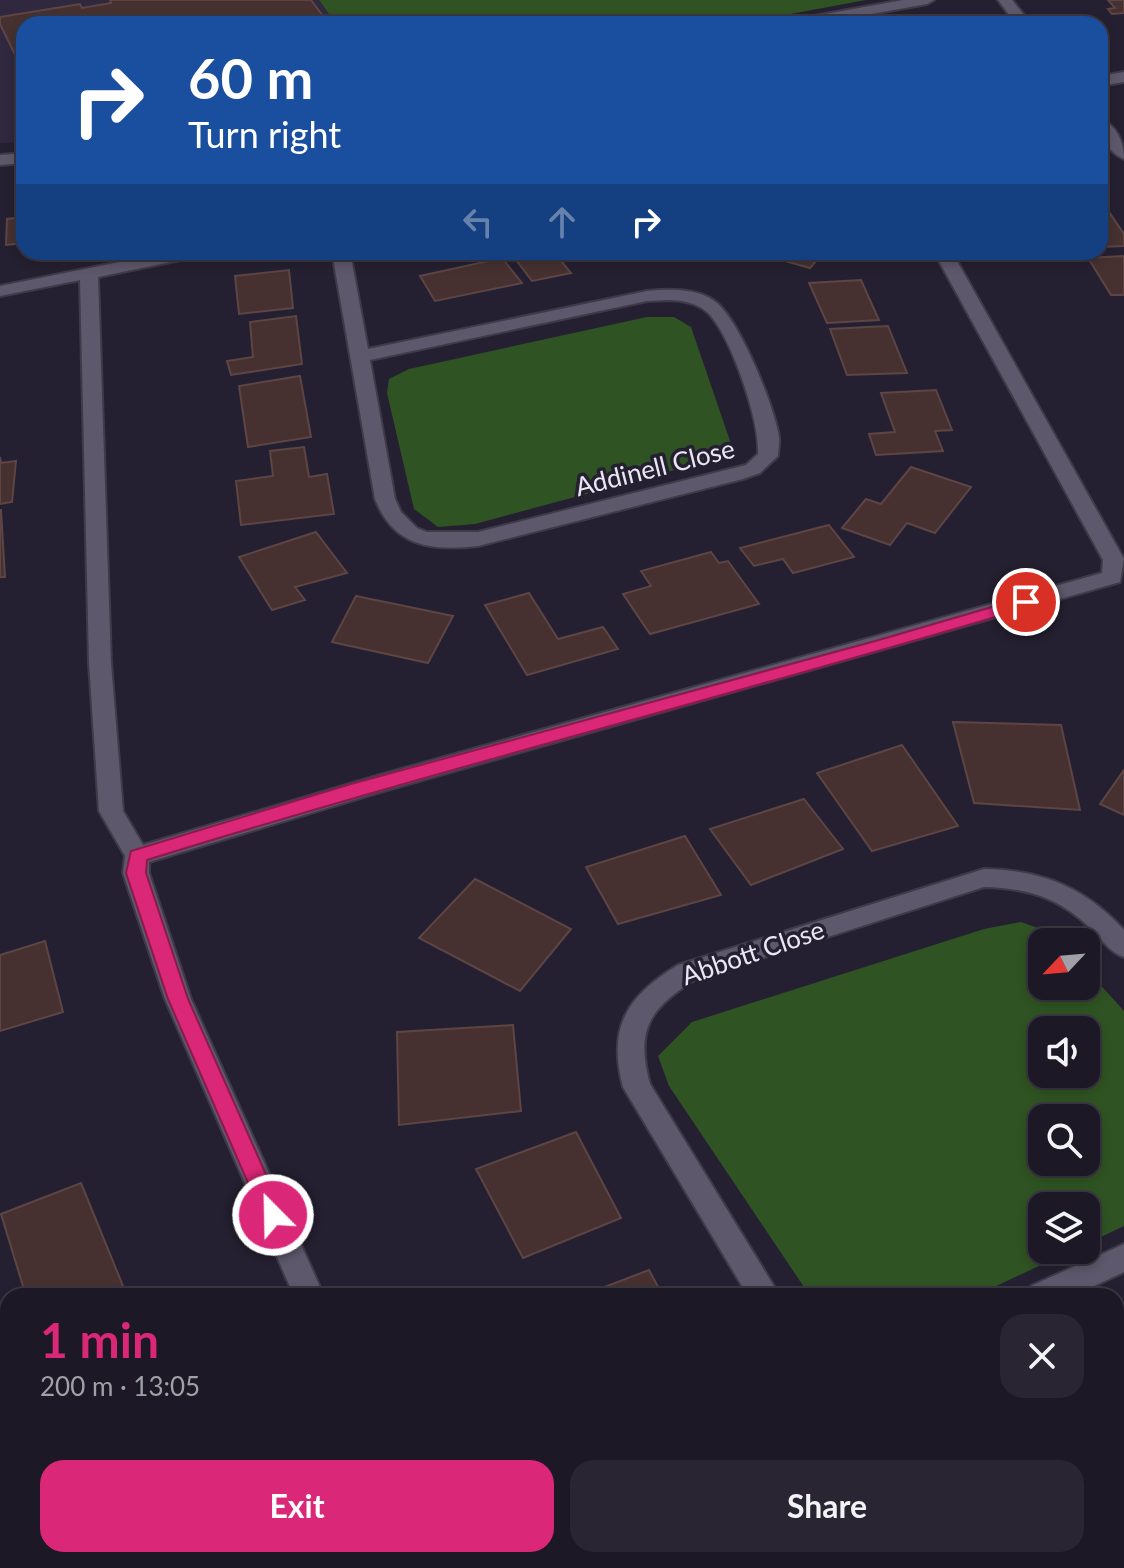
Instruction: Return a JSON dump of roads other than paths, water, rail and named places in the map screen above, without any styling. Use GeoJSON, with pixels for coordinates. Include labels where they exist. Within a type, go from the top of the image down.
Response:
{"type":"FeatureCollection","features":[{"type":"Feature","properties":{"kind":"street"},"geometry":{"type":"LineString","coordinates":[[837,16],[927,0]]}},
{"type":"Feature","properties":{"kind":"street"},"geometry":{"type":"LineString","coordinates":[[1005,0],[1018,16]]}},
{"type":"Feature","properties":{"kind":"street"},"geometry":{"type":"LineString","coordinates":[[1108,133],[1124,154]]}},
{"type":"Feature","properties":{"kind":"street"},"geometry":{"type":"LineString","coordinates":[[0,291],[158,260]]}},
{"type":"Feature","properties":{"kind":"street","name":"Addinell Close"},"geometry":{"type":"LineString","coordinates":[[342,260],[360,356],[389,512],[404,531],[425,539],[454,542],[478,539],[736,475],[753,469],[768,456],[769,437],[728,324],[709,305],[682,296],[647,296],[360,356]]}},
{"type":"Feature","properties":{"kind":"street"},"geometry":{"type":"LineString","coordinates":[[137,856],[351,790],[1118,581],[1114,560],[947,260]]}},
{"type":"Feature","properties":{"kind":"street"},"geometry":{"type":"LineString","coordinates":[[89,275],[100,663],[111,811],[137,856],[136,873],[178,999],[305,1288]]}},
{"type":"Feature","properties":{"kind":"street","name":"Abbott Close"},"geometry":{"type":"LineString","coordinates":[[760,1288],[637,1087],[629,1063],[630,1033],[639,1009],[654,993],[687,972],[984,878],[1010,877],[1056,888],[1085,907],[1124,947]]}},
{"type":"Feature","properties":{"kind":"street"},"geometry":{"type":"LineString","coordinates":[[1059,1288],[1124,1257]]}}]}
